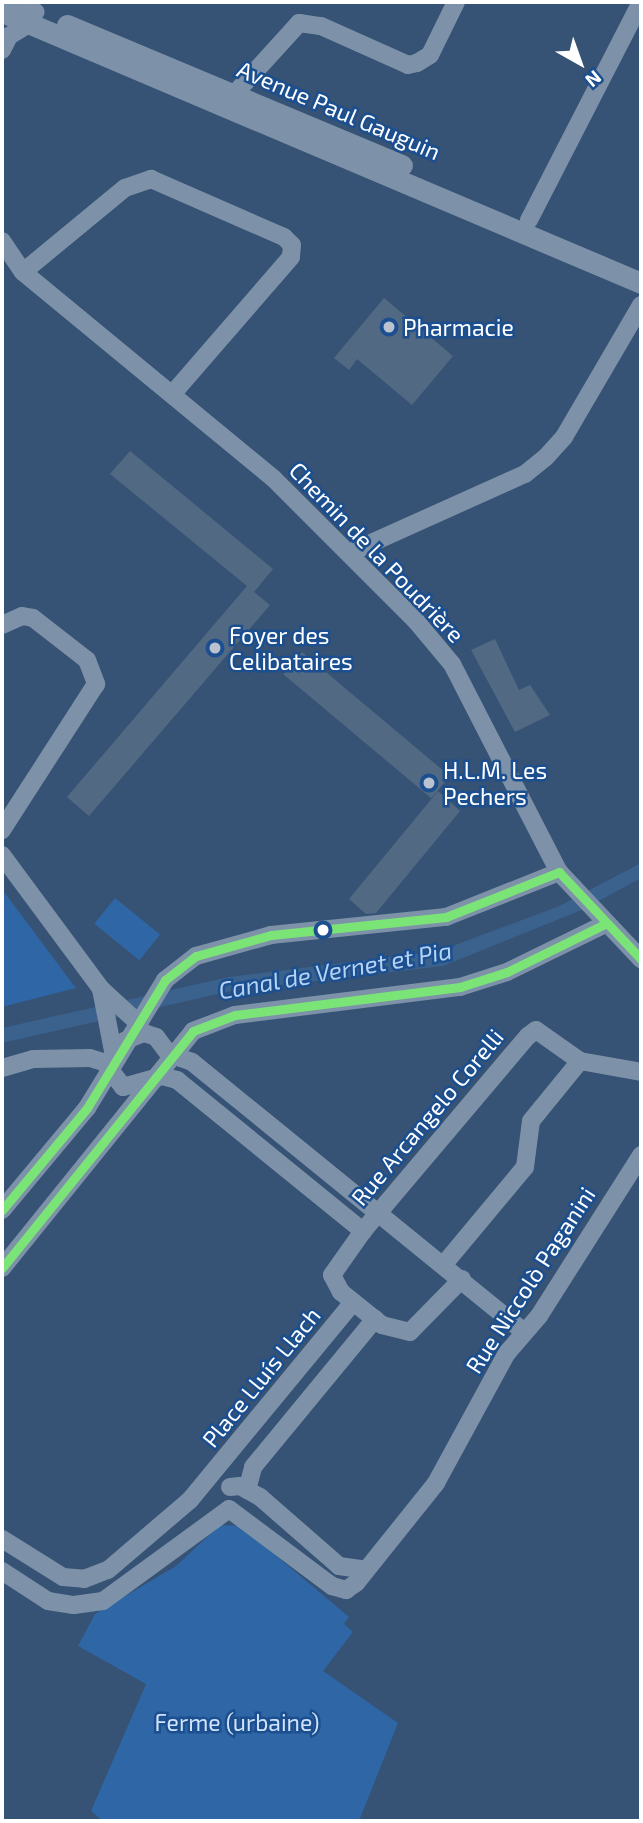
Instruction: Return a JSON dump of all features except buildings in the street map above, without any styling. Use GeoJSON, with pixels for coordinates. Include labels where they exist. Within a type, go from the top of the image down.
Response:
{"type":"FeatureCollection","features":[{"type":"Feature","properties":{"kind":"street"},"geometry":{"type":"LineString","coordinates":[[2,50],[9,36],[33,18],[3,2]]}},
{"type":"Feature","properties":{"kind":"street","name":"Avenue Paul Gauguin"},"geometry":{"type":"LineString","coordinates":[[14,2],[33,18],[178,88],[641,283]]}},
{"type":"Feature","properties":{"kind":"street"},"geometry":{"type":"LineString","coordinates":[[230,96],[299,23],[321,26],[408,65],[417,64],[430,55],[456,2]]}},
{"type":"Feature","properties":{"kind":"street"},"geometry":{"type":"LineString","coordinates":[[529,220],[641,2]]}},
{"type":"Feature","properties":{"kind":"street","name":"Avenue Paul Gauguin"},"geometry":{"type":"LineString","coordinates":[[2,12],[33,18],[230,96],[529,220],[641,271]]}},
{"type":"Feature","properties":{"kind":"street","name":"Avenue Paul Gauguin"},"geometry":{"type":"LineString","coordinates":[[178,88],[230,96],[257,122]]}},
{"type":"Feature","properties":{"kind":"street"},"geometry":{"type":"LineString","coordinates":[[23,272],[125,188],[151,179],[292,245],[291,257],[173,393]]}},
{"type":"Feature","properties":{"kind":"street","name":"Chemin de la Poudrière"},"geometry":{"type":"LineString","coordinates":[[2,242],[23,272],[274,478],[349,553],[452,664],[559,872],[570,888],[641,959]]}},
{"type":"Feature","properties":{"kind":"street"},"geometry":{"type":"LineString","coordinates":[[349,553],[525,474],[546,457],[564,437],[641,305]]}},
{"type":"Feature","properties":{"kind":"street"},"geometry":{"type":"LineString","coordinates":[[2,625],[22,616],[33,618],[86,660],[96,684],[2,830]]}},
{"type":"Feature","properties":{"kind":"street"},"geometry":{"type":"LineString","coordinates":[[2,855],[101,989],[136,1021]]}},
{"type":"Feature","properties":{"kind":"street"},"geometry":{"type":"LineString","coordinates":[[2,1210],[87,1108],[114,1057],[165,980],[196,956],[271,935],[446,916],[559,872]]}},
{"type":"Feature","properties":{"kind":"street"},"geometry":{"type":"LineString","coordinates":[[2,1268],[169,1054],[193,1031],[235,1015],[460,987],[507,972],[605,924]]}},
{"type":"Feature","properties":{"kind":"street"},"geometry":{"type":"LineString","coordinates":[[101,989],[114,1057],[123,1087],[150,1080],[177,1080],[363,1230]]}},
{"type":"Feature","properties":{"kind":"street","name":"Rue Arcangelo Corelli"},"geometry":{"type":"LineString","coordinates":[[335,1279],[335,1266],[363,1230],[528,1036],[536,1030],[548,1035],[580,1060],[641,1072]]}},
{"type":"Feature","properties":{"kind":"street"},"geometry":{"type":"LineString","coordinates":[[2,1068],[33,1059],[114,1057],[144,1033],[156,1037],[169,1054],[192,1062],[445,1264],[522,1330]]}},
{"type":"Feature","properties":{"kind":"street"},"geometry":{"type":"LineString","coordinates":[[445,1264],[525,1167],[531,1121],[580,1060]]}},
{"type":"Feature","properties":{"kind":"street","name":"Rue Niccolò Paganini"},"geometry":{"type":"LineString","coordinates":[[229,1509],[332,1586],[346,1590],[366,1570],[436,1483],[522,1330],[539,1316],[641,1155]]}},
{"type":"Feature","properties":{"kind":"street","name":"Place Lluís Llach"},"geometry":{"type":"LineString","coordinates":[[335,1279],[353,1302],[375,1319],[410,1332],[462,1279]]}},
{"type":"Feature","properties":{"kind":"street","name":"Place Lluís Llach"},"geometry":{"type":"LineString","coordinates":[[2,1539],[46,1571],[84,1579],[132,1552],[207,1481],[353,1302]]}},
{"type":"Feature","properties":{"kind":"street"},"geometry":{"type":"LineString","coordinates":[[2,1571],[48,1601],[74,1605],[103,1601],[229,1509],[238,1488],[253,1467],[375,1319]]}},
{"type":"Feature","properties":{"kind":"street"},"geometry":{"type":"LineString","coordinates":[[207,1481],[238,1488],[339,1566],[366,1570]]}},
{"type":"Feature","properties":{"kind":"green space"},"geometry":{"type":"Polygon","coordinates":[[[2,889],[72,983],[76,988],[2,1007],[2,889]]]}},
{"type":"Feature","properties":{"kind":"green space"},"geometry":{"type":"Polygon","coordinates":[[[115,898],[160,935],[139,960],[94,924],[115,898]]]}},
{"type":"Feature","properties":{"kind":"green space","name":"Ferme (urbaine)"},"geometry":{"type":"Polygon","coordinates":[[[220,1525],[241,1526],[349,1617],[344,1624],[353,1632],[323,1671],[398,1723],[359,1821],[103,1821],[91,1811],[146,1684],[78,1646],[95,1614],[176,1566],[220,1525]]]}},
{"type":"Feature","properties":{"kind":"water","name":"Canal de Vernet et Pia"},"geometry":{"type":"Polygon","coordinates":[[[641,863],[641,878],[584,909],[443,966],[231,991],[2,1043],[2,1028],[229,977],[439,951],[557,907],[641,863]]]}},
{"type":"Feature","properties":{"kind":"transit line"},"geometry":{"type":"LineString","coordinates":[[2,1210],[87,1108],[165,980],[196,956],[271,935],[446,917],[559,872],[641,959]]}},
{"type":"Feature","properties":{"kind":"transit line"},"geometry":{"type":"LineString","coordinates":[[2,1268],[193,1031],[235,1015],[460,987],[507,972],[605,924]]}},
{"type":"Feature","properties":{"kind":"place","name":"Pharmacie"},"geometry":{"type":"Point","coordinates":[389,327]}},
{"type":"Feature","properties":{"kind":"place","name":"Foyer des Celibataires"},"geometry":{"type":"Point","coordinates":[215,648]}},
{"type":"Feature","properties":{"kind":"place","name":"H.L.M. Les Pechers"},"geometry":{"type":"Point","coordinates":[429,783]}}]}
